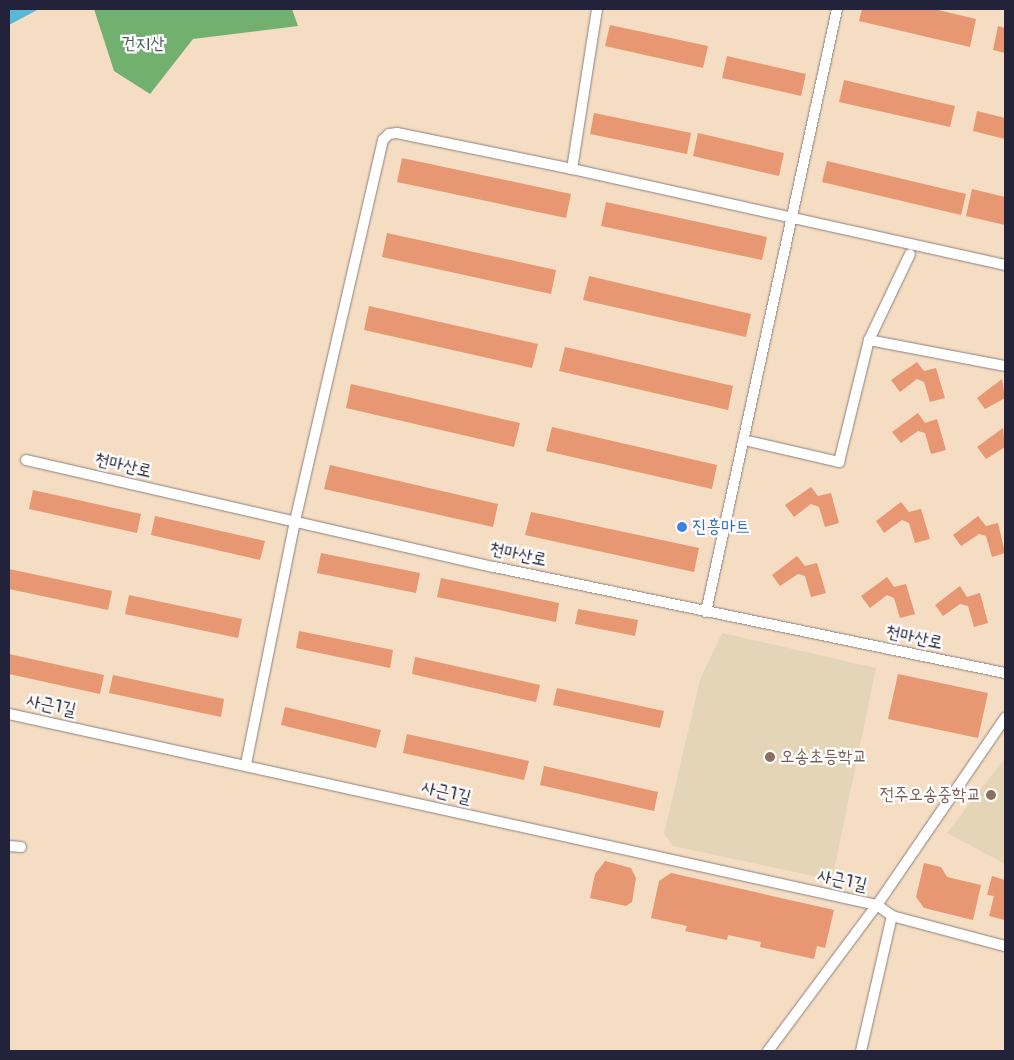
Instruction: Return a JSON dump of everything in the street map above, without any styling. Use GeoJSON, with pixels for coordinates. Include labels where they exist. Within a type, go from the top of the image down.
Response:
{"type":"FeatureCollection","features":[{"type":"Feature","properties":{"kind":"street"},"geometry":{"type":"LineString","coordinates":[[572,169],[597,9]]}},
{"type":"Feature","properties":{"kind":"street"},"geometry":{"type":"LineString","coordinates":[[706,612],[837,9]]}},
{"type":"Feature","properties":{"kind":"street"},"geometry":{"type":"LineString","coordinates":[[246,764],[295,521],[383,140],[397,133],[572,169],[1005,265]]}},
{"type":"Feature","properties":{"kind":"street"},"geometry":{"type":"LineString","coordinates":[[744,440],[839,462],[869,340],[910,254]]}},
{"type":"Feature","properties":{"kind":"street"},"geometry":{"type":"LineString","coordinates":[[869,340],[1005,366]]}},
{"type":"Feature","properties":{"kind":"street","name":"천마산로"},"geometry":{"type":"LineString","coordinates":[[26,460],[706,612],[1005,673]]}},
{"type":"Feature","properties":{"kind":"street","name":"사근1길"},"geometry":{"type":"LineString","coordinates":[[9,714],[246,764],[877,905],[892,916],[1005,946]]}},
{"type":"Feature","properties":{"kind":"street","name":"사근1길"},"geometry":{"type":"LineString","coordinates":[[768,1051],[877,905],[1005,718]]}},
{"type":"Feature","properties":{"kind":"street"},"geometry":{"type":"LineString","coordinates":[[9,846],[21,847]]}},
{"type":"Feature","properties":{"kind":"street"},"geometry":{"type":"LineString","coordinates":[[861,1051],[892,916]]}},
{"type":"Feature","properties":{"kind":"shaded area","name":"오송초등학교"},"geometry":{"type":"Polygon","coordinates":[[[722,633],[876,668],[832,880],[673,846],[664,834],[700,680],[722,633]]]}},
{"type":"Feature","properties":{"kind":"shaded area","name":"전주오송중학교"},"geometry":{"type":"Polygon","coordinates":[[[1005,758],[1005,864],[947,833],[1005,758]]]}},
{"type":"Feature","properties":{"kind":"green space","name":"건지산"},"geometry":{"type":"Polygon","coordinates":[[[94,9],[292,9],[298,26],[193,39],[150,94],[114,71],[94,9]]]}},
{"type":"Feature","properties":{"kind":"water"},"geometry":{"type":"Polygon","coordinates":[[[9,9],[39,9],[9,25],[9,9]]]}},
{"type":"Feature","properties":{"kind":"building"},"geometry":{"type":"Polygon","coordinates":[[[862,9],[934,9],[976,19],[970,47],[859,21],[862,9]]]}},
{"type":"Feature","properties":{"kind":"building"},"geometry":{"type":"Polygon","coordinates":[[[610,25],[708,46],[703,68],[605,46],[610,25]]]}},
{"type":"Feature","properties":{"kind":"building"},"geometry":{"type":"Polygon","coordinates":[[[998,26],[1005,28],[1005,53],[993,50],[998,26]]]}},
{"type":"Feature","properties":{"kind":"building"},"geometry":{"type":"Polygon","coordinates":[[[727,56],[806,74],[801,96],[722,78],[727,56]]]}},
{"type":"Feature","properties":{"kind":"building"},"geometry":{"type":"Polygon","coordinates":[[[844,80],[955,106],[950,127],[839,102],[844,80]]]}},
{"type":"Feature","properties":{"kind":"building"},"geometry":{"type":"Polygon","coordinates":[[[977,111],[1005,118],[1005,139],[973,131],[977,111]]]}},
{"type":"Feature","properties":{"kind":"building"},"geometry":{"type":"Polygon","coordinates":[[[594,113],[691,133],[687,154],[590,134],[594,113]]]}},
{"type":"Feature","properties":{"kind":"building"},"geometry":{"type":"Polygon","coordinates":[[[698,133],[784,153],[779,176],[693,156],[698,133]]]}},
{"type":"Feature","properties":{"kind":"building"},"geometry":{"type":"Polygon","coordinates":[[[402,158],[571,194],[566,218],[397,182],[402,158]]]}},
{"type":"Feature","properties":{"kind":"building"},"geometry":{"type":"Polygon","coordinates":[[[827,161],[966,194],[961,215],[822,182],[827,161]]]}},
{"type":"Feature","properties":{"kind":"building"},"geometry":{"type":"Polygon","coordinates":[[[972,189],[1005,197],[1005,225],[966,216],[972,189]]]}},
{"type":"Feature","properties":{"kind":"building"},"geometry":{"type":"Polygon","coordinates":[[[606,202],[767,237],[762,260],[601,226],[606,202]]]}},
{"type":"Feature","properties":{"kind":"building"},"geometry":{"type":"Polygon","coordinates":[[[387,233],[556,270],[551,294],[382,257],[387,233]]]}},
{"type":"Feature","properties":{"kind":"building"},"geometry":{"type":"Polygon","coordinates":[[[589,276],[751,314],[746,337],[583,300],[589,276]]]}},
{"type":"Feature","properties":{"kind":"building"},"geometry":{"type":"Polygon","coordinates":[[[369,306],[538,344],[532,368],[364,330],[369,306]]]}},
{"type":"Feature","properties":{"kind":"building"},"geometry":{"type":"Polygon","coordinates":[[[565,347],[733,386],[728,410],[559,371],[565,347]]]}},
{"type":"Feature","properties":{"kind":"building"},"geometry":{"type":"Polygon","coordinates":[[[917,362],[924,371],[936,368],[945,398],[930,402],[924,382],[917,379],[900,392],[891,380],[917,362]]]}},
{"type":"Feature","properties":{"kind":"building"},"geometry":{"type":"Polygon","coordinates":[[[1002,379],[1005,398],[985,409],[977,398],[1002,379]]]}},
{"type":"Feature","properties":{"kind":"building"},"geometry":{"type":"Polygon","coordinates":[[[351,384],[520,423],[514,447],[346,408],[351,384]]]}},
{"type":"Feature","properties":{"kind":"building"},"geometry":{"type":"Polygon","coordinates":[[[918,413],[925,423],[937,419],[946,450],[931,454],[925,433],[918,431],[901,443],[892,432],[918,413]]]}},
{"type":"Feature","properties":{"kind":"building"},"geometry":{"type":"Polygon","coordinates":[[[552,427],[717,465],[712,489],[546,451],[552,427]]]}},
{"type":"Feature","properties":{"kind":"building"},"geometry":{"type":"Polygon","coordinates":[[[1003,428],[1005,447],[986,459],[977,447],[1003,428]]]}},
{"type":"Feature","properties":{"kind":"building"},"geometry":{"type":"Polygon","coordinates":[[[330,465],[498,504],[493,527],[324,489],[330,465]]]}},
{"type":"Feature","properties":{"kind":"building"},"geometry":{"type":"Polygon","coordinates":[[[811,487],[818,496],[831,493],[839,523],[825,527],[819,507],[811,504],[794,517],[785,505],[811,487]]]}},
{"type":"Feature","properties":{"kind":"building"},"geometry":{"type":"Polygon","coordinates":[[[33,490],[141,514],[137,533],[29,509],[33,490]]]}},
{"type":"Feature","properties":{"kind":"building"},"geometry":{"type":"Polygon","coordinates":[[[901,502],[909,512],[921,509],[930,539],[915,543],[909,523],[902,520],[884,533],[876,521],[901,502]]]}},
{"type":"Feature","properties":{"kind":"building"},"geometry":{"type":"Polygon","coordinates":[[[531,512],[699,548],[694,572],[525,535],[531,512]]]}},
{"type":"Feature","properties":{"kind":"building"},"geometry":{"type":"Polygon","coordinates":[[[155,516],[265,541],[260,560],[151,535],[155,516]]]}},
{"type":"Feature","properties":{"kind":"building"},"geometry":{"type":"Polygon","coordinates":[[[978,516],[986,526],[998,523],[1005,553],[992,557],[986,536],[979,534],[961,546],[953,535],[978,516]]]}},
{"type":"Feature","properties":{"kind":"building"},"geometry":{"type":"Polygon","coordinates":[[[321,553],[420,573],[416,593],[317,573],[321,553]]]}},
{"type":"Feature","properties":{"kind":"building"},"geometry":{"type":"Polygon","coordinates":[[[797,556],[805,566],[817,563],[826,593],[811,597],[805,576],[798,574],[780,586],[772,575],[797,556]]]}},
{"type":"Feature","properties":{"kind":"building"},"geometry":{"type":"Polygon","coordinates":[[[9,569],[112,591],[108,610],[9,589],[9,569]]]}},
{"type":"Feature","properties":{"kind":"building"},"geometry":{"type":"Polygon","coordinates":[[[887,577],[894,587],[906,584],[915,614],[900,618],[894,598],[887,595],[870,608],[861,596],[887,577]]]}},
{"type":"Feature","properties":{"kind":"building"},"geometry":{"type":"Polygon","coordinates":[[[441,578],[559,603],[556,622],[437,597],[441,578]]]}},
{"type":"Feature","properties":{"kind":"building"},"geometry":{"type":"Polygon","coordinates":[[[960,586],[967,597],[980,593],[988,623],[974,627],[968,606],[960,604],[943,616],[935,605],[960,586]]]}},
{"type":"Feature","properties":{"kind":"building"},"geometry":{"type":"Polygon","coordinates":[[[129,595],[242,619],[238,638],[125,614],[129,595]]]}},
{"type":"Feature","properties":{"kind":"building"},"geometry":{"type":"Polygon","coordinates":[[[578,609],[638,620],[635,636],[575,624],[578,609]]]}},
{"type":"Feature","properties":{"kind":"building"},"geometry":{"type":"Polygon","coordinates":[[[299,631],[393,650],[390,668],[296,648],[299,631]]]}},
{"type":"Feature","properties":{"kind":"building"},"geometry":{"type":"Polygon","coordinates":[[[9,654],[104,675],[100,694],[9,674],[9,654]]]}},
{"type":"Feature","properties":{"kind":"building"},"geometry":{"type":"Polygon","coordinates":[[[415,657],[540,685],[536,702],[412,674],[415,657]]]}},
{"type":"Feature","properties":{"kind":"building"},"geometry":{"type":"Polygon","coordinates":[[[898,674],[988,693],[978,738],[888,719],[898,674]]]}},
{"type":"Feature","properties":{"kind":"building"},"geometry":{"type":"Polygon","coordinates":[[[113,675],[224,699],[221,717],[109,693],[113,675]]]}},
{"type":"Feature","properties":{"kind":"building"},"geometry":{"type":"Polygon","coordinates":[[[557,688],[664,711],[660,728],[553,705],[557,688]]]}},
{"type":"Feature","properties":{"kind":"building"},"geometry":{"type":"Polygon","coordinates":[[[285,707],[381,730],[376,748],[281,725],[285,707]]]}},
{"type":"Feature","properties":{"kind":"building"},"geometry":{"type":"Polygon","coordinates":[[[407,734],[529,761],[524,780],[403,753],[407,734]]]}},
{"type":"Feature","properties":{"kind":"building"},"geometry":{"type":"Polygon","coordinates":[[[544,766],[658,792],[654,811],[540,785],[544,766]]]}},
{"type":"Feature","properties":{"kind":"building"},"geometry":{"type":"Polygon","coordinates":[[[605,861],[631,868],[636,878],[632,902],[626,906],[590,898],[595,874],[605,861]]]}},
{"type":"Feature","properties":{"kind":"building"},"geometry":{"type":"Polygon","coordinates":[[[924,863],[941,867],[947,877],[981,885],[973,920],[924,908],[916,897],[924,863]]]}},
{"type":"Feature","properties":{"kind":"building"},"geometry":{"type":"Polygon","coordinates":[[[671,873],[834,910],[825,948],[817,946],[814,959],[760,947],[761,942],[728,935],[727,940],[685,931],[687,926],[651,918],[659,881],[671,873]]]}},
{"type":"Feature","properties":{"kind":"building"},"geometry":{"type":"Polygon","coordinates":[[[992,876],[1005,880],[1005,920],[989,916],[994,896],[987,895],[992,876]]]}},
{"type":"Feature","properties":{"kind":"place","name":"진흥마트"},"geometry":{"type":"Point","coordinates":[682,527]}},
{"type":"Feature","properties":{"kind":"place","name":"오송초등학교"},"geometry":{"type":"Point","coordinates":[770,757]}},
{"type":"Feature","properties":{"kind":"place","name":"전주오송중학교"},"geometry":{"type":"Point","coordinates":[991,795]}}]}
